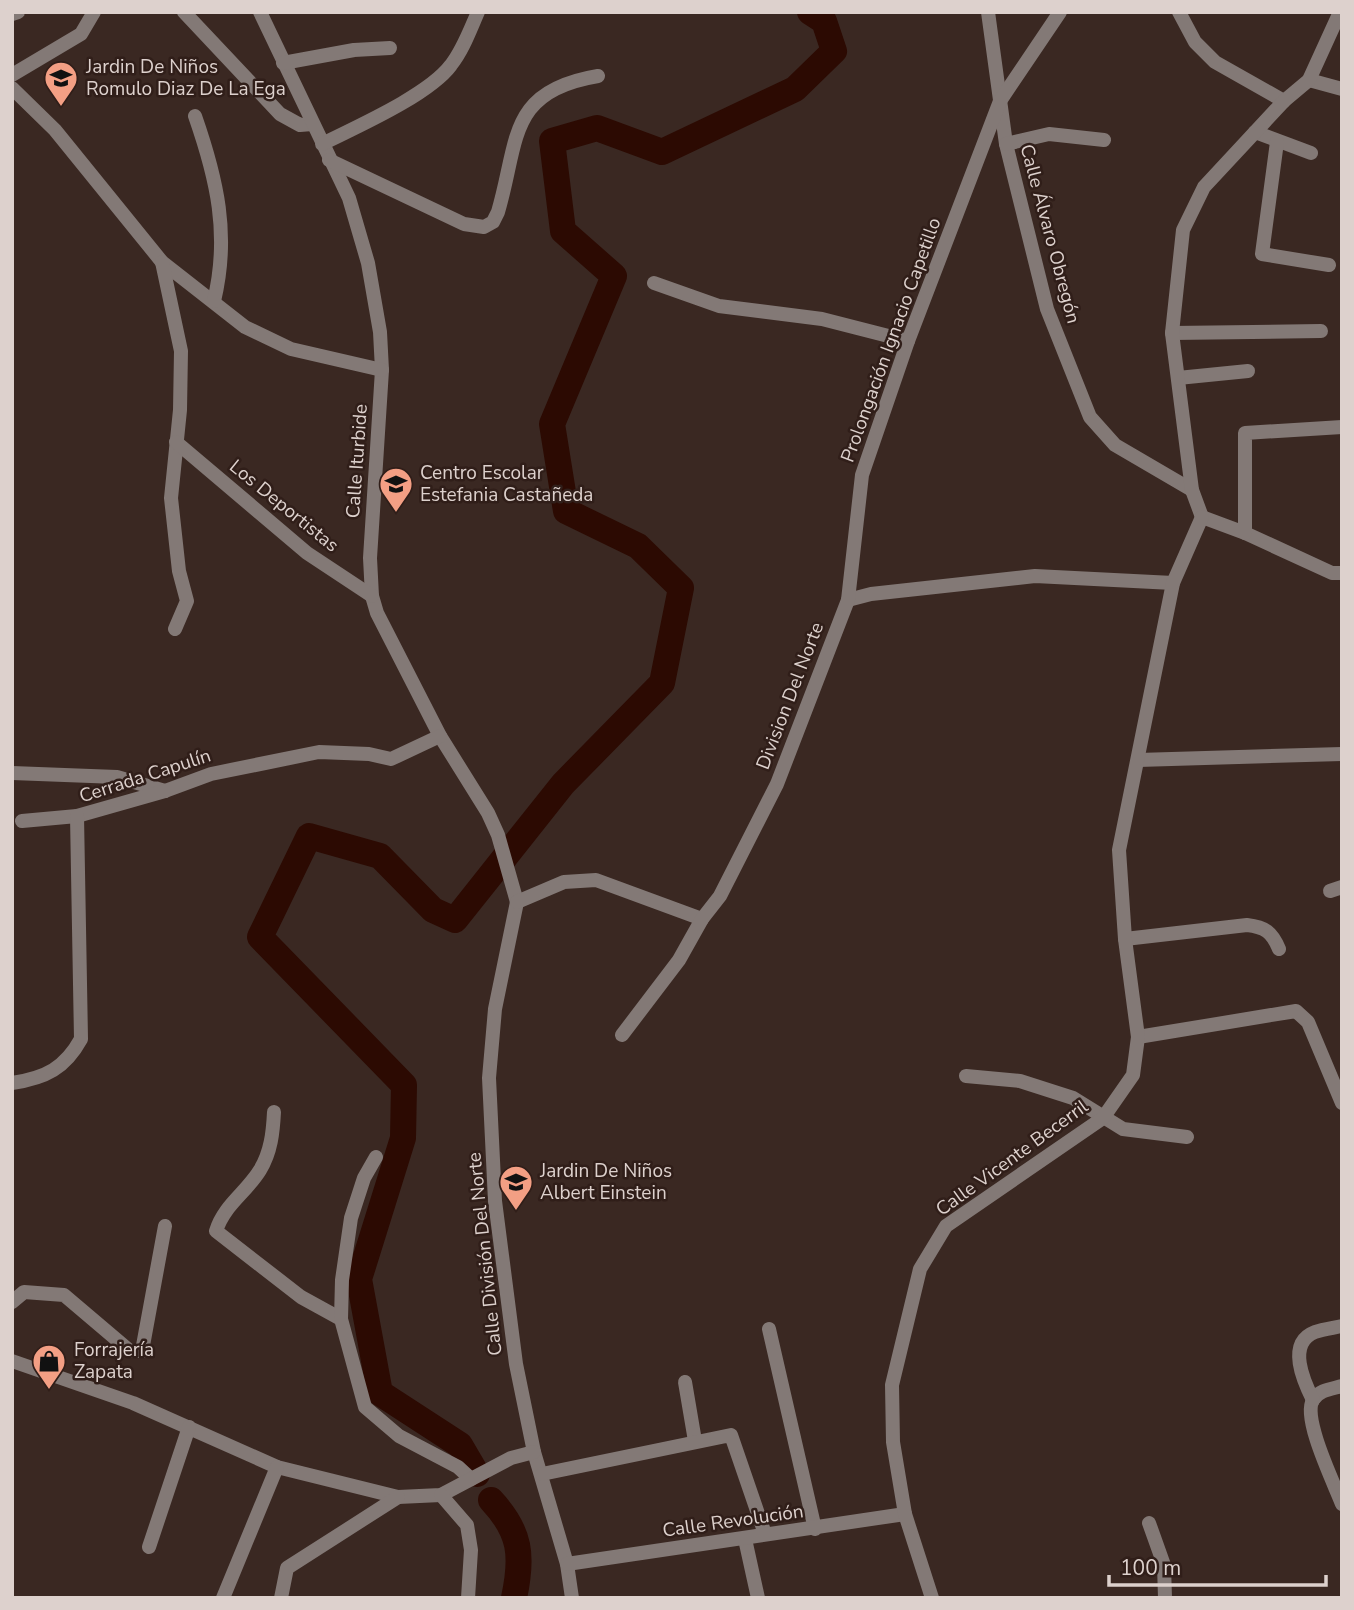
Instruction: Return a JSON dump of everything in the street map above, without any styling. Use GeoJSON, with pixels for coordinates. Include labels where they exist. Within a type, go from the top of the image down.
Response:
{"type":"FeatureCollection","features":[{"type":"Feature","properties":{"kind":"street"},"geometry":{"type":"LineString","coordinates":[[12,14],[18,12]]}},
{"type":"Feature","properties":{"kind":"street"},"geometry":{"type":"LineString","coordinates":[[12,75],[81,34],[93,12]]}},
{"type":"Feature","properties":{"kind":"street"},"geometry":{"type":"LineString","coordinates":[[184,12],[280,114],[300,125],[312,124]]}},
{"type":"Feature","properties":{"kind":"street","name":"Calle Iturbide"},"geometry":{"type":"LineString","coordinates":[[260,12],[349,198],[363,240],[380,332],[382,370],[370,558],[372,596],[377,613],[440,736],[498,835],[516,897]]}},
{"type":"Feature","properties":{"kind":"street"},"geometry":{"type":"LineString","coordinates":[[322,144],[386,112],[442,75],[456,57],[478,12]]}},
{"type":"Feature","properties":{"kind":"street","name":"Calle Álvaro Obregón"},"geometry":{"type":"LineString","coordinates":[[988,12],[1006,144],[1047,309],[1090,417],[1115,444],[1192,490]]}},
{"type":"Feature","properties":{"kind":"street","name":"Prolongación Ignacio Capetillo"},"geometry":{"type":"LineString","coordinates":[[848,600],[862,475],[908,341],[1000,100],[1060,12]]}},
{"type":"Feature","properties":{"kind":"street"},"geometry":{"type":"LineString","coordinates":[[1179,12],[1195,42],[1215,62],[1284,101]]}},
{"type":"Feature","properties":{"kind":"street"},"geometry":{"type":"LineString","coordinates":[[848,600],[871,594],[1035,576],[1173,583],[1202,517],[1192,490],[1172,333],[1182,230],[1204,187],[1284,101],[1309,80],[1340,12]]}},
{"type":"Feature","properties":{"kind":"street"},"geometry":{"type":"LineString","coordinates":[[283,63],[354,50],[390,48]]}},
{"type":"Feature","properties":{"kind":"street"},"geometry":{"type":"LineString","coordinates":[[330,160],[464,224],[484,227],[493,222],[498,212],[515,135],[524,117],[556,87],[598,76]]}},
{"type":"Feature","properties":{"kind":"street"},"geometry":{"type":"LineString","coordinates":[[1309,80],[1342,89]]}},
{"type":"Feature","properties":{"kind":"street"},"geometry":{"type":"LineString","coordinates":[[12,88],[55,130],[162,262],[265,339],[291,349],[382,370]]}},
{"type":"Feature","properties":{"kind":"street"},"geometry":{"type":"LineString","coordinates":[[195,116],[213,169],[221,206],[221,272],[214,301]]}},
{"type":"Feature","properties":{"kind":"street"},"geometry":{"type":"LineString","coordinates":[[1255,132],[1311,153]]}},
{"type":"Feature","properties":{"kind":"street"},"geometry":{"type":"LineString","coordinates":[[1006,144],[1049,134],[1104,140]]}},
{"type":"Feature","properties":{"kind":"street"},"geometry":{"type":"LineString","coordinates":[[1277,142],[1262,254],[1329,265]]}},
{"type":"Feature","properties":{"kind":"street"},"geometry":{"type":"LineString","coordinates":[[162,262],[181,351],[182,383],[171,498],[179,571],[187,601],[175,629]]}},
{"type":"Feature","properties":{"kind":"street"},"geometry":{"type":"LineString","coordinates":[[654,283],[719,306],[822,319],[908,341]]}},
{"type":"Feature","properties":{"kind":"street"},"geometry":{"type":"LineString","coordinates":[[1172,333],[1321,331]]}},
{"type":"Feature","properties":{"kind":"street"},"geometry":{"type":"LineString","coordinates":[[1178,378],[1248,371]]}},
{"type":"Feature","properties":{"kind":"street"},"geometry":{"type":"LineString","coordinates":[[1245,533],[1245,433],[1342,427]]}},
{"type":"Feature","properties":{"kind":"street","name":"Los Deportistas"},"geometry":{"type":"LineString","coordinates":[[176,442],[307,553],[372,596]]}},
{"type":"Feature","properties":{"kind":"street"},"geometry":{"type":"LineString","coordinates":[[1202,517],[1245,533],[1332,573],[1342,573]]}},
{"type":"Feature","properties":{"kind":"street","name":"Calle Vicente Becerril"},"geometry":{"type":"LineString","coordinates":[[932,1598],[905,1514],[893,1442],[892,1385],[920,1269],[946,1226],[1103,1118],[1133,1075],[1138,1037],[1125,939],[1119,850],[1173,583]]}},
{"type":"Feature","properties":{"kind":"street","name":"Division Del Norte"},"geometry":{"type":"LineString","coordinates":[[622,1035],[679,960],[702,919],[720,896],[777,784],[848,600]]}},
{"type":"Feature","properties":{"kind":"street","name":"Cerrada Capulín"},"geometry":{"type":"LineString","coordinates":[[12,1083],[29,1081],[68,1062],[81,1038],[78,816],[211,774],[319,752],[369,754],[391,759],[440,736]]}},
{"type":"Feature","properties":{"kind":"street"},"geometry":{"type":"LineString","coordinates":[[1138,760],[1342,754]]}},
{"type":"Feature","properties":{"kind":"street"},"geometry":{"type":"LineString","coordinates":[[12,773],[117,777],[164,791]]}},
{"type":"Feature","properties":{"kind":"street"},"geometry":{"type":"LineString","coordinates":[[22,821],[78,816]]}},
{"type":"Feature","properties":{"kind":"street"},"geometry":{"type":"LineString","coordinates":[[516,897],[564,882],[596,880],[702,919]]}},
{"type":"Feature","properties":{"kind":"street","name":"Calle División Del Norte"},"geometry":{"type":"LineString","coordinates":[[516,897],[495,1009],[489,1079],[495,1201],[516,1364],[534,1452],[567,1564],[572,1598]]}},
{"type":"Feature","properties":{"kind":"street"},"geometry":{"type":"LineString","coordinates":[[1125,939],[1247,925],[1260,926],[1273,934],[1279,949]]}},
{"type":"Feature","properties":{"kind":"street"},"geometry":{"type":"LineString","coordinates":[[1138,1037],[1296,1011],[1308,1022],[1342,1103]]}},
{"type":"Feature","properties":{"kind":"street"},"geometry":{"type":"LineString","coordinates":[[966,1076],[1020,1081],[1073,1098],[1123,1129],[1187,1137]]}},
{"type":"Feature","properties":{"kind":"street"},"geometry":{"type":"LineString","coordinates":[[274,1112],[273,1137],[260,1170],[221,1214],[216,1231],[301,1297],[341,1319]]}},
{"type":"Feature","properties":{"kind":"street"},"geometry":{"type":"LineString","coordinates":[[376,1157],[364,1178],[351,1218],[341,1319],[365,1407],[399,1436],[458,1468],[471,1479]]}},
{"type":"Feature","properties":{"kind":"street"},"geometry":{"type":"LineString","coordinates":[[12,1302],[23,1292],[64,1295],[130,1351],[142,1351],[165,1226]]}},
{"type":"Feature","properties":{"kind":"street"},"geometry":{"type":"LineString","coordinates":[[1313,1400],[1302,1379],[1299,1357],[1302,1342],[1312,1333],[1342,1326]]}},
{"type":"Feature","properties":{"kind":"street"},"geometry":{"type":"LineString","coordinates":[[769,1329],[815,1529]]}},
{"type":"Feature","properties":{"kind":"street"},"geometry":{"type":"LineString","coordinates":[[12,1361],[133,1402],[276,1467],[398,1497],[440,1495],[511,1458],[534,1452]]}},
{"type":"Feature","properties":{"kind":"street"},"geometry":{"type":"LineString","coordinates":[[685,1382],[695,1441]]}},
{"type":"Feature","properties":{"kind":"street"},"geometry":{"type":"LineString","coordinates":[[1342,1386],[1323,1390],[1313,1400],[1309,1416],[1342,1504]]}},
{"type":"Feature","properties":{"kind":"street"},"geometry":{"type":"LineString","coordinates":[[149,1547],[188,1427]]}},
{"type":"Feature","properties":{"kind":"street"},"geometry":{"type":"LineString","coordinates":[[542,1474],[731,1435],[765,1534]]}},
{"type":"Feature","properties":{"kind":"street"},"geometry":{"type":"LineString","coordinates":[[223,1598],[276,1467]]}},
{"type":"Feature","properties":{"kind":"street"},"geometry":{"type":"LineString","coordinates":[[440,1495],[467,1525],[471,1550],[468,1598]]}},
{"type":"Feature","properties":{"kind":"street"},"geometry":{"type":"LineString","coordinates":[[281,1598],[287,1568],[398,1497]]}},
{"type":"Feature","properties":{"kind":"street","name":"Calle Revolución"},"geometry":{"type":"LineString","coordinates":[[567,1564],[905,1514]]}},
{"type":"Feature","properties":{"kind":"street"},"geometry":{"type":"LineString","coordinates":[[1149,1522],[1164,1564],[1165,1598]]}},
{"type":"Feature","properties":{"kind":"street"},"geometry":{"type":"LineString","coordinates":[[744,1539],[758,1598]]}},
{"type":"Feature","properties":{"kind":"waterway"},"geometry":{"type":"LineString","coordinates":[[477,1474],[460,1445],[380,1393],[359,1279],[403,1138],[404,1085],[260,937],[309,836],[380,856],[433,910],[455,920],[563,784],[662,683],[681,588],[638,546],[566,511],[552,424],[614,276],[563,231],[552,141],[597,128],[662,152],[795,89],[834,51],[824,21],[810,12]]}},
{"type":"Feature","properties":{"kind":"waterway"},"geometry":{"type":"LineString","coordinates":[[491,1500],[509,1523],[517,1545],[519,1557],[514,1598]]}},
{"type":"Feature","properties":{"kind":"place","name":"Jardin De Niños Romulo Diaz De La Ega"},"geometry":{"type":"Point","coordinates":[61,108]}},
{"type":"Feature","properties":{"kind":"place","name":"Centro Escolar Estefania Castañeda"},"geometry":{"type":"Point","coordinates":[396,514]}},
{"type":"Feature","properties":{"kind":"place","name":"Jardin De Niños Albert Einstein"},"geometry":{"type":"Point","coordinates":[516,1212]}},
{"type":"Feature","properties":{"kind":"place","name":"Forrajería Zapata"},"geometry":{"type":"Point","coordinates":[49,1391]}}]}
